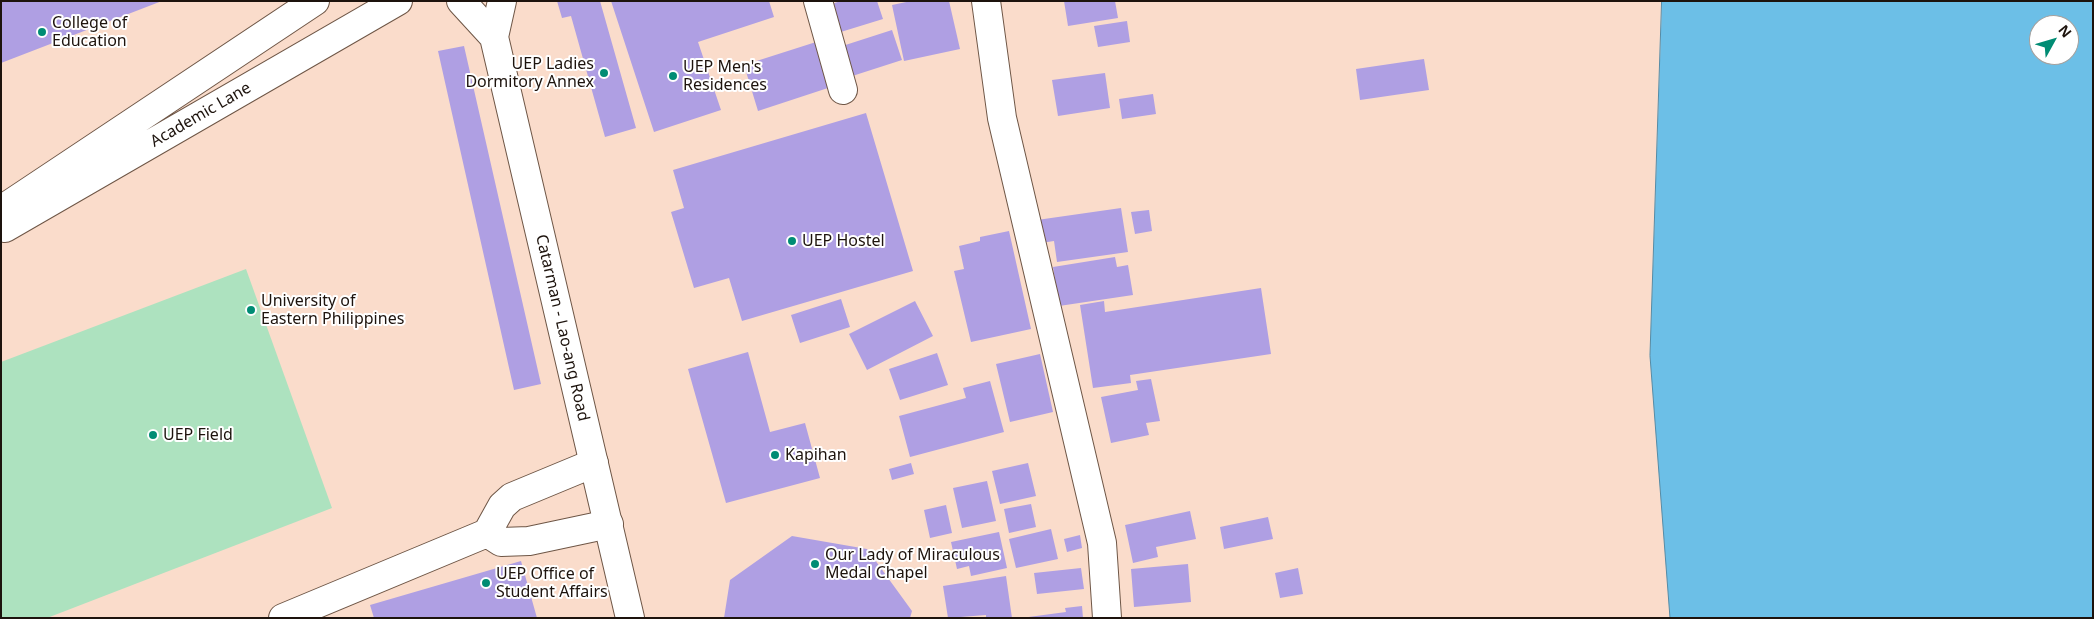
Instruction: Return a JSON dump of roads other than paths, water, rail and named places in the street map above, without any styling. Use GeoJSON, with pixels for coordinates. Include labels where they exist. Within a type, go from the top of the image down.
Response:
{"type":"FeatureCollection","features":[{"type":"Feature","properties":{"kind":"street","name":"Academic Lane"},"geometry":{"type":"LineString","coordinates":[[2,225],[126,127],[315,1]]}},
{"type":"Feature","properties":{"kind":"street","name":"Academic Lane"},"geometry":{"type":"LineString","coordinates":[[2,225],[141,150],[398,1]]}},
{"type":"Feature","properties":{"kind":"street","name":"Catarman - Lao-ang Road"},"geometry":{"type":"LineString","coordinates":[[461,1],[494,38]]}},
{"type":"Feature","properties":{"kind":"street","name":"Catarman - Lao-ang Road"},"geometry":{"type":"LineString","coordinates":[[502,1],[494,38],[630,618]]}},
{"type":"Feature","properties":{"kind":"street"},"geometry":{"type":"LineString","coordinates":[[818,1],[843,90]]}},
{"type":"Feature","properties":{"kind":"street"},"geometry":{"type":"LineString","coordinates":[[986,1],[1002,118],[1102,543],[1107,618]]}},
{"type":"Feature","properties":{"kind":"street"},"geometry":{"type":"LineString","coordinates":[[126,127],[141,150]]}},
{"type":"Feature","properties":{"kind":"street"},"geometry":{"type":"LineString","coordinates":[[283,618],[486,533],[502,506],[512,497],[594,463]]}},
{"type":"Feature","properties":{"kind":"street"},"geometry":{"type":"LineString","coordinates":[[486,533],[501,542],[529,541],[609,524]]}},
{"type":"Feature","properties":{"kind":"water"},"geometry":{"type":"Polygon","coordinates":[[[1662,1],[2093,1],[2093,618],[1670,618],[1650,356],[1662,1]]]}},
{"type":"Feature","properties":{"kind":"place","name":"College of Education"},"geometry":{"type":"Point","coordinates":[42,32]}},
{"type":"Feature","properties":{"kind":"place","name":"UEP Ladies Dormitory Annex"},"geometry":{"type":"Point","coordinates":[604,73]}},
{"type":"Feature","properties":{"kind":"place","name":"UEP Men's Residences"},"geometry":{"type":"Point","coordinates":[673,76]}},
{"type":"Feature","properties":{"kind":"place","name":"UEP Hostel"},"geometry":{"type":"Point","coordinates":[792,241]}},
{"type":"Feature","properties":{"kind":"place","name":"University of Eastern Philippines"},"geometry":{"type":"Point","coordinates":[251,310]}},
{"type":"Feature","properties":{"kind":"place","name":"UEP Field"},"geometry":{"type":"Point","coordinates":[153,435]}},
{"type":"Feature","properties":{"kind":"place","name":"Kapihan"},"geometry":{"type":"Point","coordinates":[775,455]}},
{"type":"Feature","properties":{"kind":"place","name":"Our Lady of Miraculous Medal Chapel"},"geometry":{"type":"Point","coordinates":[815,564]}},
{"type":"Feature","properties":{"kind":"place","name":"UEP Office of Student Affairs"},"geometry":{"type":"Point","coordinates":[486,583]}}]}
